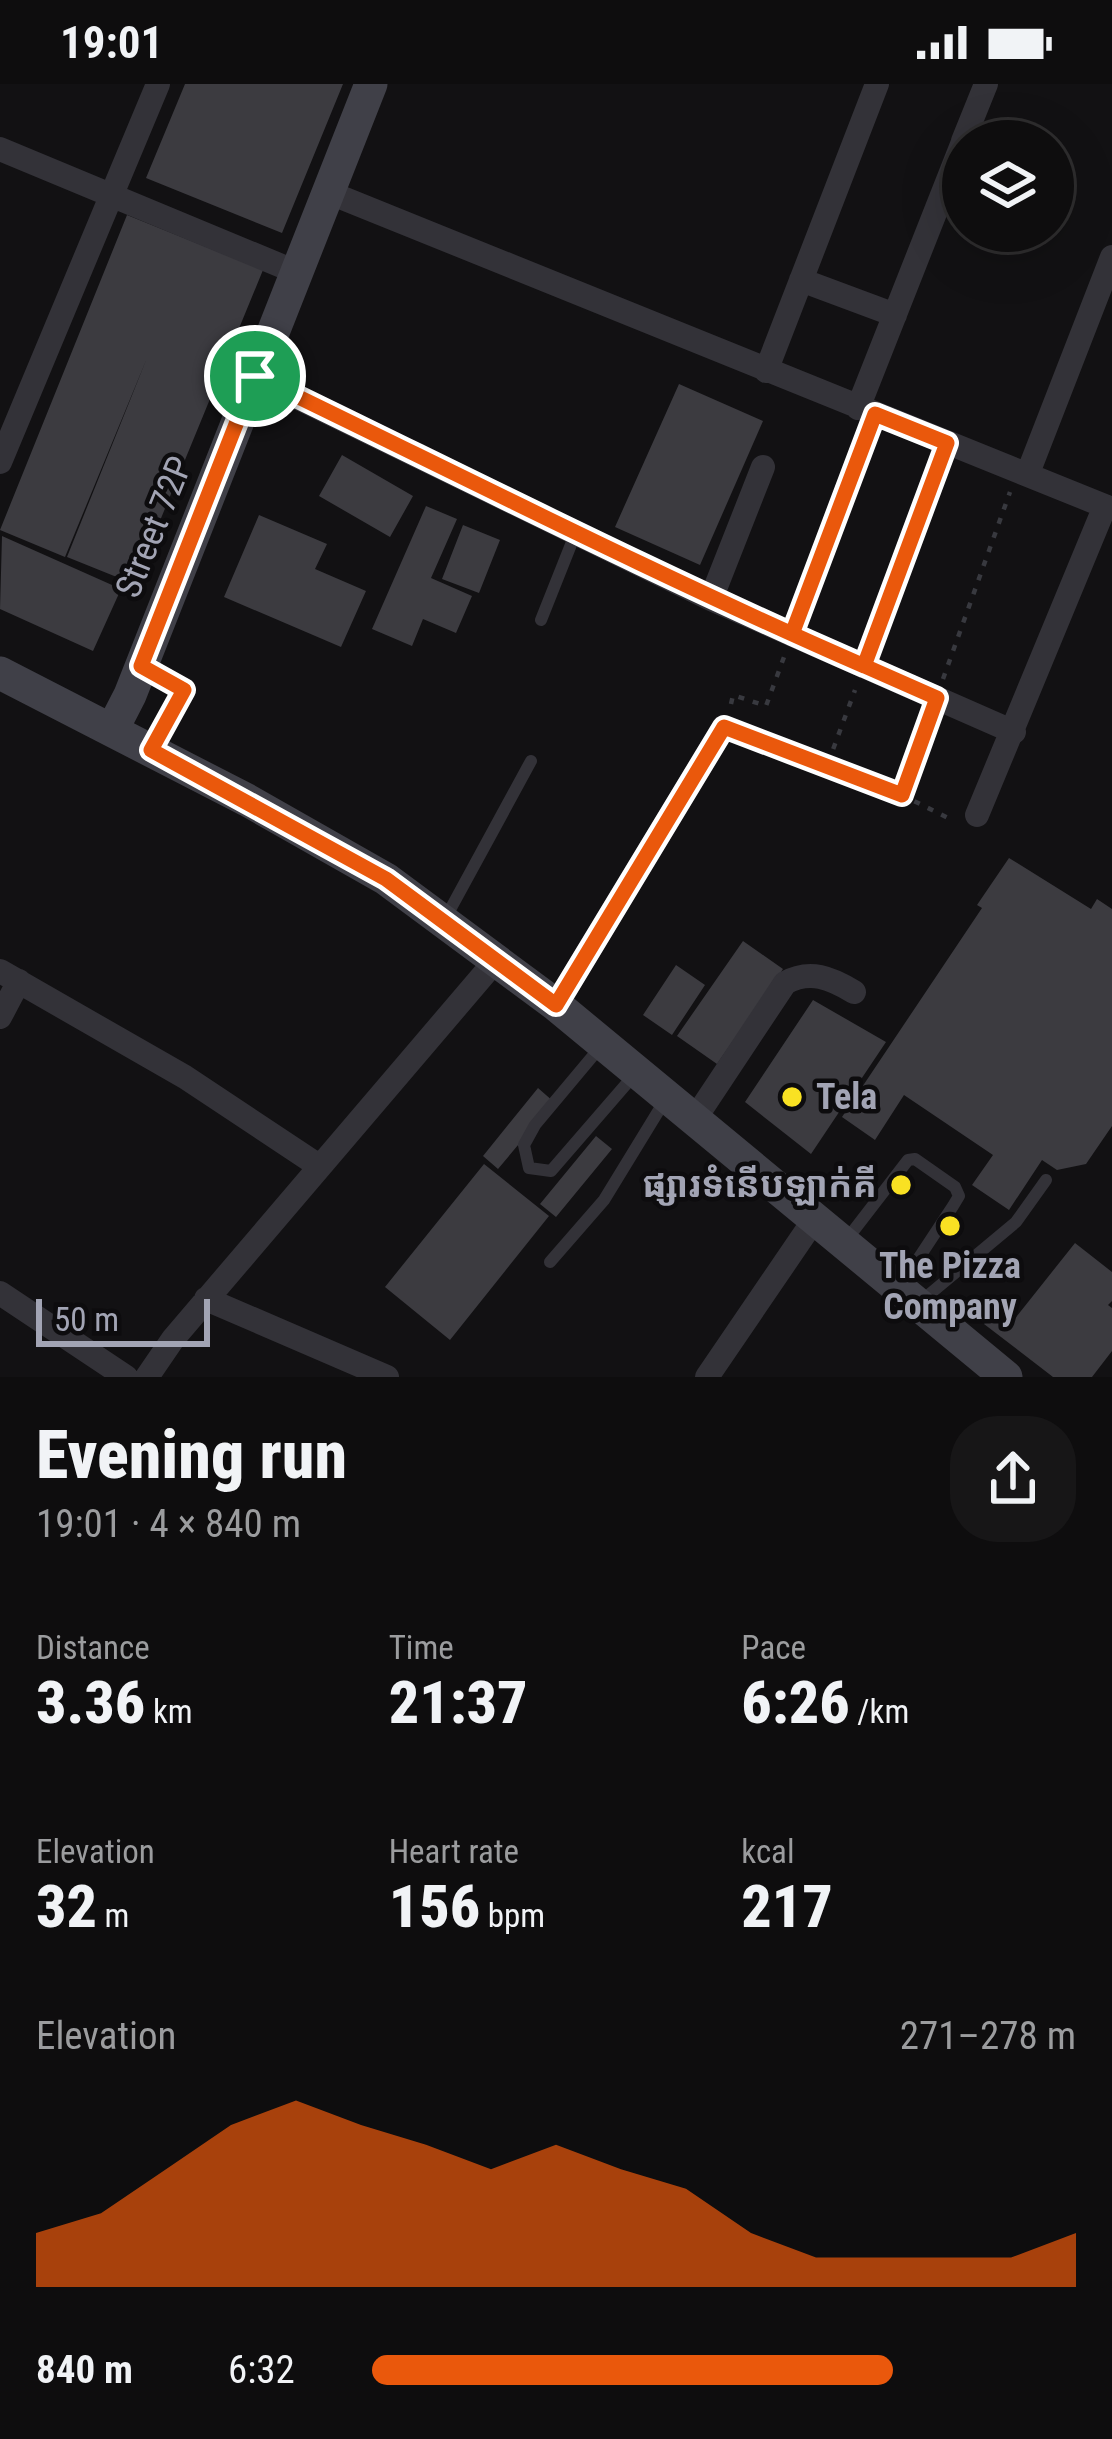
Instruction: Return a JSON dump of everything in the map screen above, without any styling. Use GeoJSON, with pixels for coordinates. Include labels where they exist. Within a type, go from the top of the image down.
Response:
{"type":"FeatureCollection","features":[{"type":"Feature","properties":{"kind":"main road","name":"Street 72P"},"geometry":{"type":"LineString","coordinates":[[112,730],[370,84]]}},
{"type":"Feature","properties":{"kind":"main road"},"geometry":{"type":"LineString","coordinates":[[0,673],[386,879],[445,920],[556,1005],[1004,1376]]}},
{"type":"Feature","properties":{"kind":"street"},"geometry":{"type":"LineString","coordinates":[[0,462],[158,84]]}},
{"type":"Feature","properties":{"kind":"street"},"geometry":{"type":"LineString","coordinates":[[766,371],[877,84]]}},
{"type":"Feature","properties":{"kind":"street"},"geometry":{"type":"LineString","coordinates":[[971,120],[986,84]]}},
{"type":"Feature","properties":{"kind":"street"},"geometry":{"type":"LineString","coordinates":[[0,149],[296,272]]}},
{"type":"Feature","properties":{"kind":"street"},"geometry":{"type":"LineString","coordinates":[[328,192],[1109,507],[977,815]]}},
{"type":"Feature","properties":{"kind":"street"},"geometry":{"type":"LineString","coordinates":[[867,411],[895,315],[942,195]]}},
{"type":"Feature","properties":{"kind":"street"},"geometry":{"type":"LineString","coordinates":[[1023,471],[1112,257]]}},
{"type":"Feature","properties":{"kind":"street"},"geometry":{"type":"LineString","coordinates":[[801,280],[895,315]]}},
{"type":"Feature","properties":{"kind":"street"},"geometry":{"type":"LineString","coordinates":[[255,376],[711,599],[1014,732]]}},
{"type":"Feature","properties":{"kind":"street"},"geometry":{"type":"LineString","coordinates":[[711,599],[764,466]]}},
{"type":"Feature","properties":{"kind":"street"},"geometry":{"type":"LineString","coordinates":[[556,1005],[724,727]]}},
{"type":"Feature","properties":{"kind":"street"},"geometry":{"type":"LineString","coordinates":[[0,1293],[147,1376],[206,1299],[497,959]]}},
{"type":"Feature","properties":{"kind":"street"},"geometry":{"type":"LineString","coordinates":[[0,1017],[9,976],[185,1077],[319,1166]]}},
{"type":"Feature","properties":{"kind":"street"},"geometry":{"type":"LineString","coordinates":[[694,1120],[785,983],[797,976],[828,976],[854,992]]}},
{"type":"Feature","properties":{"kind":"street"},"geometry":{"type":"LineString","coordinates":[[707,1377],[814,1220]]}},
{"type":"Feature","properties":{"kind":"street"},"geometry":{"type":"LineString","coordinates":[[206,1299],[387,1377]]}},
{"type":"Feature","properties":{"kind":"lane"},"geometry":{"type":"LineString","coordinates":[[541,620],[577,531]]}},
{"type":"Feature","properties":{"kind":"lane"},"geometry":{"type":"LineString","coordinates":[[141,666],[184,690],[151,750]]}},
{"type":"Feature","properties":{"kind":"lane"},"geometry":{"type":"LineString","coordinates":[[445,920],[531,761]]}},
{"type":"Feature","properties":{"kind":"lane"},"geometry":{"type":"LineString","coordinates":[[602,1044],[524,1145],[529,1168],[551,1171],[637,1072]]}},
{"type":"Feature","properties":{"kind":"lane"},"geometry":{"type":"LineString","coordinates":[[550,1262],[604,1200],[667,1097]]}},
{"type":"Feature","properties":{"kind":"lane"},"geometry":{"type":"LineString","coordinates":[[844,1244],[908,1160],[915,1159],[955,1187],[959,1196],[908,1296]]}},
{"type":"Feature","properties":{"kind":"lane"},"geometry":{"type":"LineString","coordinates":[[908,1296],[1016,1222],[1046,1180]]}},
{"type":"Feature","properties":{"kind":"path"},"geometry":{"type":"LineString","coordinates":[[867,411],[766,706],[733,695],[724,727],[902,795],[961,824],[971,824],[977,815]]}},
{"type":"Feature","properties":{"kind":"path"},"geometry":{"type":"LineString","coordinates":[[826,766],[947,443]]}},
{"type":"Feature","properties":{"kind":"path"},"geometry":{"type":"LineString","coordinates":[[902,795],[1023,471]]}},
{"type":"Feature","properties":{"kind":"building"},"geometry":{"type":"Polygon","coordinates":[[[185,84],[343,84],[282,233],[146,178],[185,84]]]}},
{"type":"Feature","properties":{"kind":"building"},"geometry":{"type":"Polygon","coordinates":[[[127,215],[263,270],[134,584],[67,557],[147,358],[65,557],[0,530],[127,215]]]}},
{"type":"Feature","properties":{"kind":"building"},"geometry":{"type":"Polygon","coordinates":[[[679,384],[763,421],[700,565],[615,527],[679,384]]]}},
{"type":"Feature","properties":{"kind":"building"},"geometry":{"type":"Polygon","coordinates":[[[342,455],[413,496],[390,537],[319,496],[342,455]]]}},
{"type":"Feature","properties":{"kind":"building"},"geometry":{"type":"Polygon","coordinates":[[[426,506],[457,519],[431,578],[472,596],[456,633],[423,619],[412,646],[372,629],[426,506]]]}},
{"type":"Feature","properties":{"kind":"building"},"geometry":{"type":"Polygon","coordinates":[[[259,515],[327,544],[315,569],[366,591],[341,647],[224,597],[259,515]]]}},
{"type":"Feature","properties":{"kind":"building"},"geometry":{"type":"Polygon","coordinates":[[[463,525],[500,540],[479,593],[442,579],[463,525]]]}},
{"type":"Feature","properties":{"kind":"building"},"geometry":{"type":"Polygon","coordinates":[[[2,536],[121,589],[93,651],[0,609],[2,536]]]}},
{"type":"Feature","properties":{"kind":"building"},"geometry":{"type":"Polygon","coordinates":[[[1009,858],[1091,909],[1097,899],[1112,909],[1112,1126],[1086,1164],[1057,1170],[1042,1160],[1009,1210],[972,1185],[993,1155],[904,1095],[875,1140],[842,1117],[982,908],[977,905],[1009,858]]]}},
{"type":"Feature","properties":{"kind":"building"},"geometry":{"type":"Polygon","coordinates":[[[743,941],[783,969],[717,1064],[677,1036],[743,941]]]}},
{"type":"Feature","properties":{"kind":"building"},"geometry":{"type":"Polygon","coordinates":[[[676,965],[705,985],[672,1035],[643,1015],[676,965]]]}},
{"type":"Feature","properties":{"kind":"building"},"geometry":{"type":"Polygon","coordinates":[[[813,1000],[886,1042],[811,1154],[745,1102],[813,1000]]]}},
{"type":"Feature","properties":{"kind":"building"},"geometry":{"type":"Polygon","coordinates":[[[538,1088],[554,1102],[498,1169],[483,1156],[538,1088]]]}},
{"type":"Feature","properties":{"kind":"building"},"geometry":{"type":"Polygon","coordinates":[[[596,1136],[612,1149],[556,1217],[540,1204],[596,1136]]]}},
{"type":"Feature","properties":{"kind":"building"},"geometry":{"type":"Polygon","coordinates":[[[484,1164],[549,1216],[450,1340],[385,1287],[484,1164]]]}},
{"type":"Feature","properties":{"kind":"building"},"geometry":{"type":"Polygon","coordinates":[[[1075,1243],[1112,1272],[1108,1305],[1112,1308],[1112,1351],[1092,1377],[1053,1377],[984,1324],[996,1308],[1013,1321],[1075,1243]]]}},
{"type":"Feature","properties":{"kind":"place","name":"Tela"},"geometry":{"type":"Point","coordinates":[792,1097]}},
{"type":"Feature","properties":{"kind":"place","name":"ផ្សារទំនើបឡាក់គី"},"geometry":{"type":"Point","coordinates":[901,1185]}},
{"type":"Feature","properties":{"kind":"place","name":"The Pizza Company"},"geometry":{"type":"Point","coordinates":[950,1226]}},
{"type":"Feature","properties":{"kind":"route"},"geometry":{"type":"LineString","coordinates":[[255,376],[141,666],[184,690],[151,750],[386,879],[556,1005],[724,727],[902,795],[937,698],[792,634],[875,414],[947,443],[864,666],[711,599],[255,376]]}}]}
